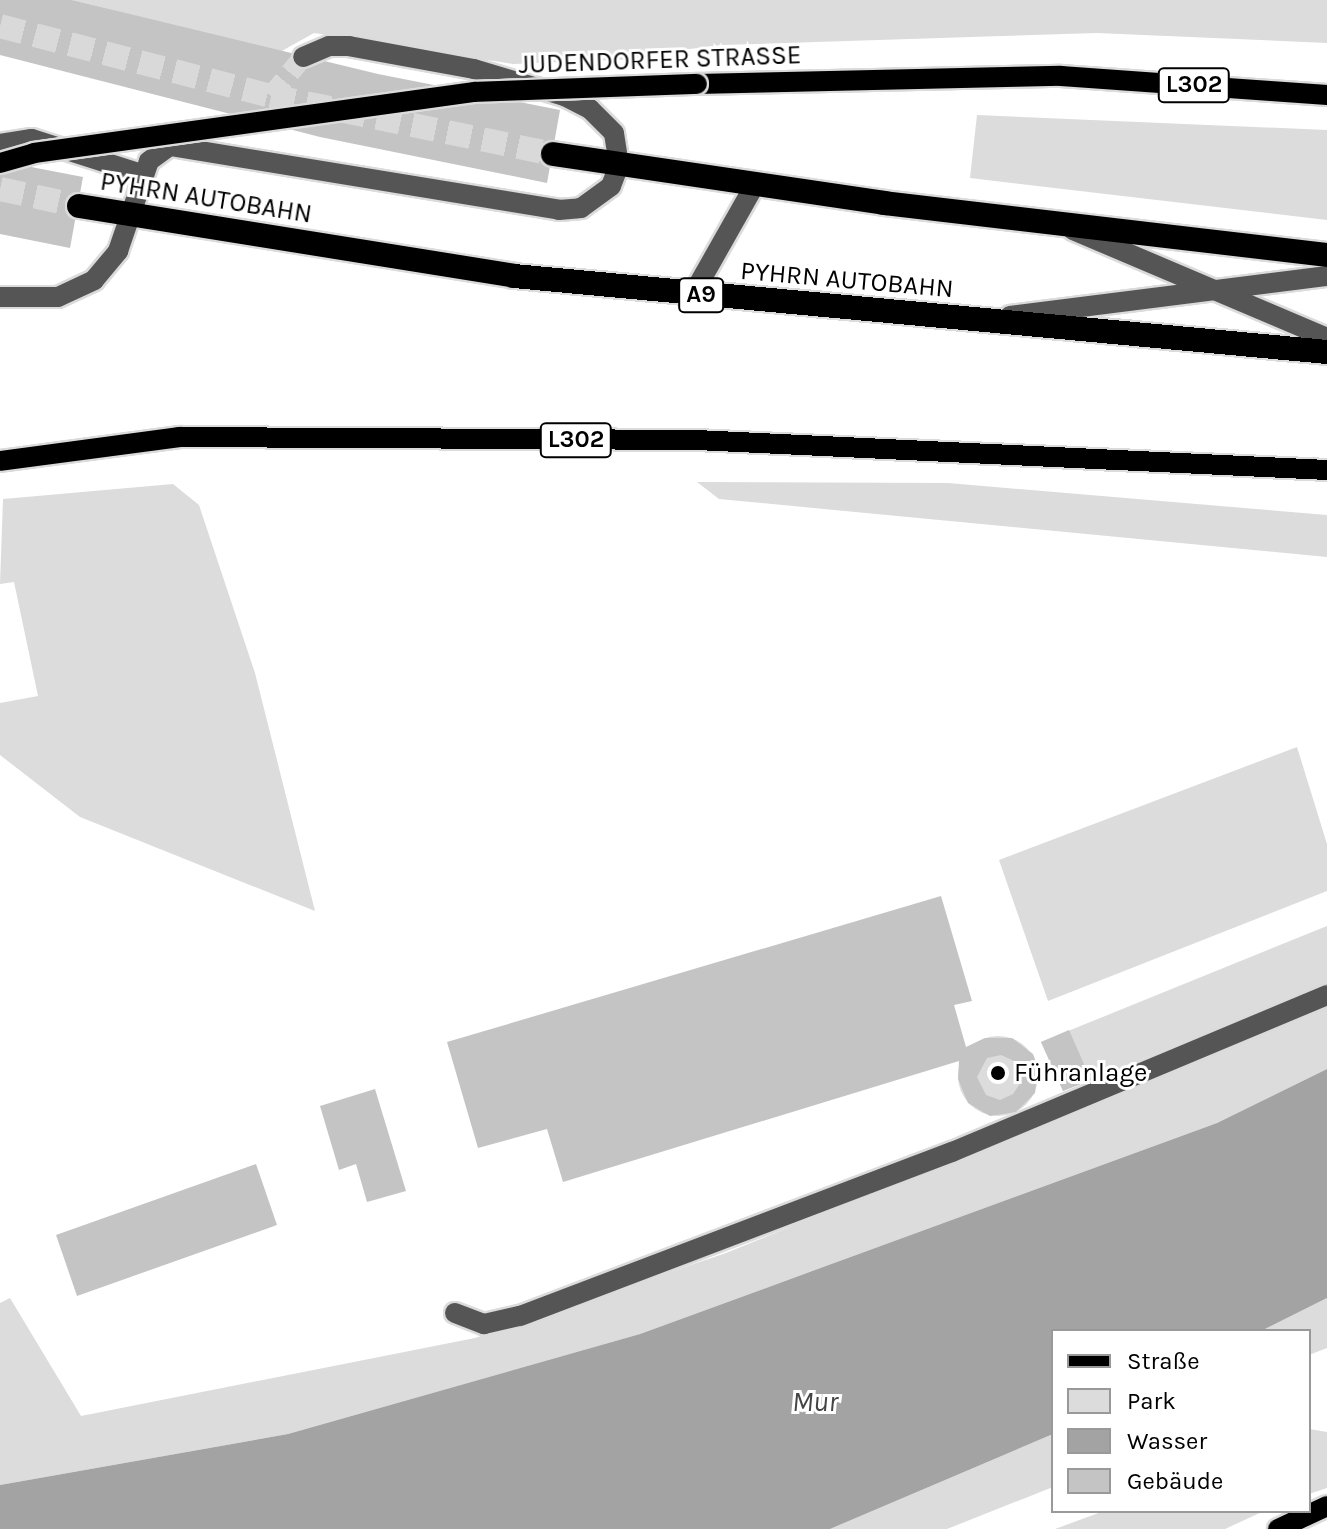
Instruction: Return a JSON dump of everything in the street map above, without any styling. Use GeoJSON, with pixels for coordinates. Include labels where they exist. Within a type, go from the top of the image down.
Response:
{"type":"FeatureCollection","features":[{"type":"Feature","properties":{"kind":"highway"},"geometry":{"type":"LineString","coordinates":[[553,154],[754,186],[1327,255]]}},
{"type":"Feature","properties":{"kind":"highway","name":"PYHRN AUTOBAHN"},"geometry":{"type":"LineString","coordinates":[[79,206],[514,276],[1327,352]]}},
{"type":"Feature","properties":{"kind":"main road","name":"JUDENDORFER STRASSE"},"geometry":{"type":"LineString","coordinates":[[0,163],[34,153],[475,92],[1061,76],[1327,95]]}},
{"type":"Feature","properties":{"kind":"main road","name":"L302"},"geometry":{"type":"LineString","coordinates":[[0,461],[179,437],[696,440],[1327,470]]}},
{"type":"Feature","properties":{"kind":"main road"},"geometry":{"type":"LineString","coordinates":[[1278,1529],[1327,1506]]}},
{"type":"Feature","properties":{"kind":"lane"},"geometry":{"type":"LineString","coordinates":[[0,297],[58,297],[94,280],[118,251],[142,174],[158,152],[184,144],[421,190],[559,210],[581,208],[598,200],[619,165],[618,146],[604,121],[590,109],[531,83],[349,46],[329,46],[303,57]]}},
{"type":"Feature","properties":{"kind":"lane"},"geometry":{"type":"LineString","coordinates":[[0,144],[32,139],[142,174]]}},
{"type":"Feature","properties":{"kind":"lane"},"geometry":{"type":"LineString","coordinates":[[693,294],[754,186]]}},
{"type":"Feature","properties":{"kind":"lane"},"geometry":{"type":"LineString","coordinates":[[1058,224],[1327,338]]}},
{"type":"Feature","properties":{"kind":"lane"},"geometry":{"type":"LineString","coordinates":[[983,320],[1327,276]]}},
{"type":"Feature","properties":{"kind":"lane"},"geometry":{"type":"LineString","coordinates":[[455,1313],[484,1324],[549,1306],[952,1152],[1327,995]]}},
{"type":"Feature","properties":{"kind":"green space"},"geometry":{"type":"Polygon","coordinates":[[[72,0],[1327,0],[1327,43],[1097,33],[722,45],[641,55],[640,59],[513,64],[314,33],[280,52],[72,0]]]}},
{"type":"Feature","properties":{"kind":"green space"},"geometry":{"type":"Polygon","coordinates":[[[977,115],[1327,130],[1327,220],[970,178],[977,115]]]}},
{"type":"Feature","properties":{"kind":"green space"},"geometry":{"type":"Polygon","coordinates":[[[697,482],[948,483],[1327,515],[1327,557],[719,499],[697,482]]]}},
{"type":"Feature","properties":{"kind":"green space"},"geometry":{"type":"Polygon","coordinates":[[[173,484],[199,505],[255,673],[315,911],[80,817],[0,755],[0,703],[38,696],[14,582],[0,584],[3,499],[173,484]]]}},
{"type":"Feature","properties":{"kind":"green space"},"geometry":{"type":"Polygon","coordinates":[[[1297,747],[1327,844],[1327,891],[1048,1001],[999,860],[1297,747]]]}},
{"type":"Feature","properties":{"kind":"green space"},"geometry":{"type":"Polygon","coordinates":[[[1327,926],[1327,984],[1063,1091],[1041,1042],[1327,926]]]}},
{"type":"Feature","properties":{"kind":"green space"},"geometry":{"type":"Polygon","coordinates":[[[1327,1008],[1327,1069],[1217,1123],[640,1334],[288,1434],[0,1485],[0,1303],[10,1298],[81,1416],[475,1338],[726,1253],[1327,1008]]]}},
{"type":"Feature","properties":{"kind":"green space","name":"Führanlage"},"geometry":{"type":"Polygon","coordinates":[[[990,1036],[1006,1036],[1027,1047],[1038,1068],[1038,1084],[1027,1105],[1006,1116],[990,1116],[976,1110],[964,1098],[958,1084],[958,1068],[964,1054],[976,1042],[990,1036]]]}},
{"type":"Feature","properties":{"kind":"green space"},"geometry":{"type":"Polygon","coordinates":[[[1327,1298],[1327,1348],[1311,1354],[1311,1329],[1265,1329],[1327,1298]]]}},
{"type":"Feature","properties":{"kind":"green space"},"geometry":{"type":"Polygon","coordinates":[[[1311,1429],[1327,1432],[1327,1488],[1311,1493],[1311,1429]]]}},
{"type":"Feature","properties":{"kind":"green space"},"geometry":{"type":"Polygon","coordinates":[[[1051,1435],[1051,1488],[947,1529],[830,1529],[1051,1435]]]}},
{"type":"Feature","properties":{"kind":"green space"},"geometry":{"type":"Polygon","coordinates":[[[1099,1513],[1260,1513],[1225,1529],[1055,1529],[1099,1513]]]}},
{"type":"Feature","properties":{"kind":"water","name":"Mur"},"geometry":{"type":"Polygon","coordinates":[[[1327,1069],[1327,1298],[1265,1329],[1051,1329],[1051,1435],[830,1529],[0,1529],[0,1485],[288,1434],[640,1334],[1217,1123],[1327,1069]]]}},
{"type":"Feature","properties":{"kind":"building"},"geometry":{"type":"Polygon","coordinates":[[[0,0],[72,0],[378,74],[560,110],[547,183],[320,137],[0,55],[0,0]]]}},
{"type":"Feature","properties":{"kind":"building"},"geometry":{"type":"Polygon","coordinates":[[[0,161],[83,177],[70,248],[0,234],[0,161]]]}},
{"type":"Feature","properties":{"kind":"building"},"geometry":{"type":"Polygon","coordinates":[[[941,896],[972,1001],[954,1005],[966,1047],[985,1038],[1012,1038],[1033,1054],[1038,1067],[1035,1093],[1016,1112],[990,1116],[968,1103],[958,1079],[959,1061],[563,1182],[547,1129],[478,1148],[447,1042],[941,896]],[[1001,1055],[987,1058],[977,1077],[986,1095],[1000,1100],[1013,1094],[1021,1082],[1014,1061],[1001,1055]]]}},
{"type":"Feature","properties":{"kind":"building"},"geometry":{"type":"Polygon","coordinates":[[[1069,1030],[1091,1080],[1063,1091],[1041,1042],[1069,1030]]]}},
{"type":"Feature","properties":{"kind":"building"},"geometry":{"type":"Polygon","coordinates":[[[375,1089],[406,1191],[367,1202],[356,1164],[339,1170],[320,1106],[375,1089]]]}},
{"type":"Feature","properties":{"kind":"building"},"geometry":{"type":"Polygon","coordinates":[[[256,1164],[277,1225],[77,1296],[56,1235],[256,1164]]]}},
{"type":"Feature","properties":{"kind":"tunnel"},"geometry":{"type":"LineString","coordinates":[[0,26],[271,96],[553,154]]}},
{"type":"Feature","properties":{"kind":"tunnel"},"geometry":{"type":"LineString","coordinates":[[271,96],[303,57]]}},
{"type":"Feature","properties":{"kind":"tunnel"},"geometry":{"type":"LineString","coordinates":[[0,189],[79,206]]}},
{"type":"Feature","properties":{"kind":"place","name":"Führanlage"},"geometry":{"type":"Point","coordinates":[998,1073]}}]}
